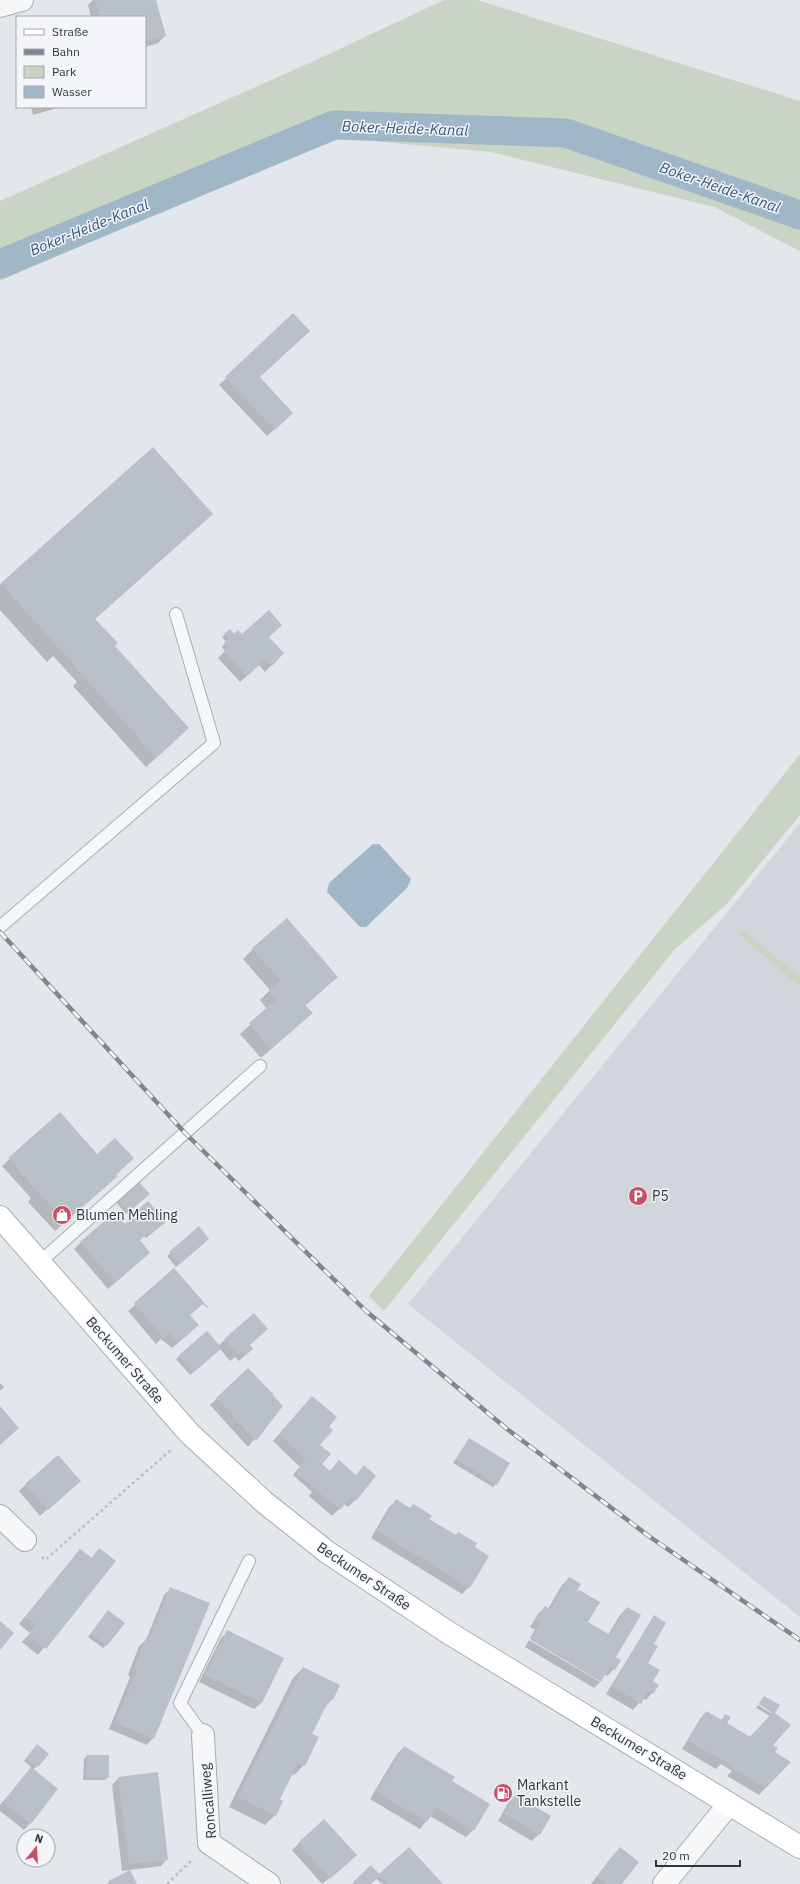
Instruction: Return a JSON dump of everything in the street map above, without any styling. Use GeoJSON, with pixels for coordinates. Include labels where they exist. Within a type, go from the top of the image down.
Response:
{"type":"FeatureCollection","features":[{"type":"Feature","properties":{"kind":"main road","name":"Beckumer Straße"},"geometry":{"type":"LineString","coordinates":[[0,1217],[190,1434],[264,1502],[326,1552],[449,1633],[800,1847]]}},
{"type":"Feature","properties":{"kind":"street"},"geometry":{"type":"LineString","coordinates":[[0,6],[22,0]]}},
{"type":"Feature","properties":{"kind":"street"},"geometry":{"type":"LineString","coordinates":[[0,1516],[25,1540]]}},
{"type":"Feature","properties":{"kind":"street","name":"Roncalliweg"},"geometry":{"type":"LineString","coordinates":[[203,1735],[209,1843],[269,1884]]}},
{"type":"Feature","properties":{"kind":"street"},"geometry":{"type":"LineString","coordinates":[[664,1884],[729,1804]]}},
{"type":"Feature","properties":{"kind":"lane"},"geometry":{"type":"LineString","coordinates":[[0,928],[214,742],[176,614]]}},
{"type":"Feature","properties":{"kind":"lane"},"geometry":{"type":"LineString","coordinates":[[40,1262],[260,1066]]}},
{"type":"Feature","properties":{"kind":"lane"},"geometry":{"type":"LineString","coordinates":[[203,1735],[180,1703],[249,1561]]}},
{"type":"Feature","properties":{"kind":"path"},"geometry":{"type":"LineString","coordinates":[[25,1540],[45,1560],[190,1434]]}},
{"type":"Feature","properties":{"kind":"path"},"geometry":{"type":"LineString","coordinates":[[167,1884],[209,1843]]}},
{"type":"Feature","properties":{"kind":"shaded area","name":"P5"},"geometry":{"type":"Polygon","coordinates":[[[800,823],[800,1617],[408,1304],[800,823]]]}},
{"type":"Feature","properties":{"kind":"green space"},"geometry":{"type":"Polygon","coordinates":[[[444,0],[477,0],[800,101],[800,251],[714,207],[491,152],[329,137],[0,281],[0,201],[316,60],[444,0]]]}},
{"type":"Feature","properties":{"kind":"green space"},"geometry":{"type":"Polygon","coordinates":[[[800,754],[800,815],[727,904],[675,949],[384,1311],[369,1296],[800,754]]]}},
{"type":"Feature","properties":{"kind":"green space"},"geometry":{"type":"Polygon","coordinates":[[[742,930],[800,976],[800,987],[739,935],[742,930]]]}},
{"type":"Feature","properties":{"kind":"water"},"geometry":{"type":"Polygon","coordinates":[[[373,844],[379,844],[411,879],[407,888],[366,927],[360,927],[327,892],[329,883],[373,844]]]}},
{"type":"Feature","properties":{"kind":"building"},"geometry":{"type":"Polygon","coordinates":[[[95,0],[156,0],[166,36],[146,42],[146,16],[100,16],[95,0]]]}},
{"type":"Feature","properties":{"kind":"building"},"geometry":{"type":"Polygon","coordinates":[[[293,313],[310,331],[260,377],[293,413],[275,430],[225,377],[293,313]]]}},
{"type":"Feature","properties":{"kind":"building"},"geometry":{"type":"Polygon","coordinates":[[[153,447],[213,514],[95,619],[118,643],[115,646],[189,728],[156,758],[1,583],[153,447]]]}},
{"type":"Feature","properties":{"kind":"building"},"geometry":{"type":"Polygon","coordinates":[[[269,610],[282,625],[269,637],[284,653],[272,666],[266,659],[247,676],[224,651],[228,647],[224,643],[229,639],[224,634],[230,629],[234,634],[238,630],[242,634],[269,610]]]}},
{"type":"Feature","properties":{"kind":"building"},"geometry":{"type":"Polygon","coordinates":[[[287,918],[338,977],[305,1005],[313,1013],[271,1049],[249,1023],[277,999],[269,990],[280,980],[252,948],[287,918]]]}},
{"type":"Feature","properties":{"kind":"building"},"geometry":{"type":"Polygon","coordinates":[[[60,1112],[97,1154],[115,1138],[134,1158],[116,1175],[118,1176],[65,1222],[8,1158],[60,1112]]]}},
{"type":"Feature","properties":{"kind":"building"},"geometry":{"type":"Polygon","coordinates":[[[136,1179],[150,1194],[129,1212],[116,1197],[136,1179]]]}},
{"type":"Feature","properties":{"kind":"building"},"geometry":{"type":"Polygon","coordinates":[[[148,1201],[166,1222],[150,1235],[148,1233],[140,1240],[150,1253],[115,1283],[80,1242],[115,1212],[125,1224],[134,1216],[132,1214],[148,1201]]]}},
{"type":"Feature","properties":{"kind":"building"},"geometry":{"type":"Polygon","coordinates":[[[199,1226],[209,1239],[180,1264],[169,1252],[199,1226]]]}},
{"type":"Feature","properties":{"kind":"building"},"geometry":{"type":"Polygon","coordinates":[[[174,1268],[208,1307],[207,1308],[203,1304],[190,1315],[199,1325],[179,1342],[175,1341],[169,1333],[164,1338],[134,1303],[174,1268]]]}},
{"type":"Feature","properties":{"kind":"building"},"geometry":{"type":"Polygon","coordinates":[[[254,1313],[268,1329],[250,1345],[253,1349],[246,1355],[242,1351],[238,1355],[224,1339],[254,1313]]]}},
{"type":"Feature","properties":{"kind":"building"},"geometry":{"type":"Polygon","coordinates":[[[207,1331],[222,1348],[194,1372],[179,1355],[207,1331]]]}},
{"type":"Feature","properties":{"kind":"building"},"geometry":{"type":"Polygon","coordinates":[[[248,1368],[272,1393],[273,1392],[273,1395],[283,1406],[256,1441],[216,1398],[248,1368]]]}},
{"type":"Feature","properties":{"kind":"building"},"geometry":{"type":"Polygon","coordinates":[[[312,1396],[337,1417],[329,1427],[333,1430],[320,1445],[331,1454],[322,1464],[330,1471],[339,1460],[356,1475],[364,1465],[376,1476],[356,1501],[351,1497],[340,1510],[295,1472],[306,1459],[279,1434],[312,1396]]]}},
{"type":"Feature","properties":{"kind":"building"},"geometry":{"type":"Polygon","coordinates":[[[0,1406],[19,1428],[0,1445],[0,1406]]]}},
{"type":"Feature","properties":{"kind":"building"},"geometry":{"type":"Polygon","coordinates":[[[469,1438],[510,1463],[497,1485],[456,1459],[469,1438]]]}},
{"type":"Feature","properties":{"kind":"building"},"geometry":{"type":"Polygon","coordinates":[[[58,1455],[81,1481],[48,1510],[25,1484],[58,1455]]]}},
{"type":"Feature","properties":{"kind":"building"},"geometry":{"type":"Polygon","coordinates":[[[396,1499],[410,1508],[413,1504],[422,1509],[432,1516],[429,1519],[456,1535],[458,1532],[477,1543],[475,1547],[489,1556],[470,1588],[377,1531],[396,1499]]]}},
{"type":"Feature","properties":{"kind":"building"},"geometry":{"type":"Polygon","coordinates":[[[99,1548],[116,1561],[46,1649],[28,1635],[36,1625],[25,1617],[80,1549],[92,1558],[99,1548]]]}},
{"type":"Feature","properties":{"kind":"building"},"geometry":{"type":"Polygon","coordinates":[[[569,1577],[581,1584],[577,1591],[578,1592],[579,1590],[600,1602],[588,1622],[610,1635],[627,1607],[641,1615],[616,1657],[621,1660],[615,1670],[610,1667],[601,1682],[531,1640],[541,1623],[536,1620],[545,1606],[550,1609],[569,1577]]]}},
{"type":"Feature","properties":{"kind":"building"},"geometry":{"type":"Polygon","coordinates":[[[170,1587],[210,1603],[154,1739],[115,1723],[137,1670],[134,1668],[146,1638],[149,1640],[170,1587]]]}},
{"type":"Feature","properties":{"kind":"building"},"geometry":{"type":"Polygon","coordinates":[[[108,1610],[125,1623],[107,1646],[91,1633],[108,1610]]]}},
{"type":"Feature","properties":{"kind":"building"},"geometry":{"type":"Polygon","coordinates":[[[654,1615],[666,1623],[654,1644],[658,1646],[648,1663],[660,1670],[653,1681],[659,1685],[653,1694],[648,1690],[641,1704],[612,1686],[654,1615]]]}},
{"type":"Feature","properties":{"kind":"building"},"geometry":{"type":"Polygon","coordinates":[[[0,1621],[14,1633],[0,1650],[0,1621]]]}},
{"type":"Feature","properties":{"kind":"building"},"geometry":{"type":"Polygon","coordinates":[[[227,1630],[284,1658],[262,1703],[205,1675],[227,1630]]]}},
{"type":"Feature","properties":{"kind":"building"},"geometry":{"type":"Polygon","coordinates":[[[303,1667],[340,1685],[333,1700],[330,1698],[312,1734],[319,1737],[305,1766],[298,1763],[280,1799],[283,1801],[276,1816],[238,1797],[303,1667]]]}},
{"type":"Feature","properties":{"kind":"building"},"geometry":{"type":"Polygon","coordinates":[[[764,1696],[780,1705],[775,1713],[791,1725],[773,1745],[778,1748],[775,1752],[791,1762],[766,1788],[733,1769],[734,1767],[688,1741],[706,1711],[722,1720],[725,1714],[731,1717],[727,1723],[750,1737],[772,1713],[759,1704],[764,1696]]]}},
{"type":"Feature","properties":{"kind":"building"},"geometry":{"type":"Polygon","coordinates":[[[37,1744],[49,1754],[38,1767],[26,1758],[37,1744]]]}},
{"type":"Feature","properties":{"kind":"building"},"geometry":{"type":"Polygon","coordinates":[[[404,1746],[455,1777],[452,1781],[490,1804],[474,1831],[436,1808],[427,1822],[376,1792],[404,1746]]]}},
{"type":"Feature","properties":{"kind":"building"},"geometry":{"type":"Polygon","coordinates":[[[87,1755],[109,1755],[109,1778],[86,1777],[87,1755]]]}},
{"type":"Feature","properties":{"kind":"building"},"geometry":{"type":"Polygon","coordinates":[[[31,1767],[58,1789],[31,1824],[3,1802],[31,1767]]]}},
{"type":"Feature","properties":{"kind":"building"},"geometry":{"type":"Polygon","coordinates":[[[158,1772],[168,1860],[129,1864],[118,1777],[158,1772]]]}},
{"type":"Feature","properties":{"kind":"building"},"geometry":{"type":"Polygon","coordinates":[[[515,1795],[551,1816],[540,1835],[504,1814],[515,1795]]]}},
{"type":"Feature","properties":{"kind":"building"},"geometry":{"type":"Polygon","coordinates":[[[324,1819],[357,1855],[330,1879],[298,1843],[324,1819]]]}},
{"type":"Feature","properties":{"kind":"building"},"geometry":{"type":"Polygon","coordinates":[[[409,1847],[443,1884],[388,1884],[380,1876],[371,1884],[357,1884],[354,1881],[371,1865],[379,1874],[409,1847]]]}},
{"type":"Feature","properties":{"kind":"building"},"geometry":{"type":"Polygon","coordinates":[[[620,1847],[639,1862],[622,1884],[607,1884],[597,1877],[620,1847]]]}},
{"type":"Feature","properties":{"kind":"building"},"geometry":{"type":"Polygon","coordinates":[[[130,1870],[137,1884],[112,1884],[110,1880],[130,1870]]]}},
{"type":"Feature","properties":{"kind":"waterway","name":"Boker-Heide-Kanal"},"geometry":{"type":"LineString","coordinates":[[0,264],[334,125],[566,133],[800,215]]}},
{"type":"Feature","properties":{"kind":"railway"},"geometry":{"type":"LineString","coordinates":[[0,932],[186,1134],[366,1311],[507,1429],[650,1537],[800,1640]]}},
{"type":"Feature","properties":{"kind":"place","name":"P5"},"geometry":{"type":"Point","coordinates":[638,1196]}},
{"type":"Feature","properties":{"kind":"place","name":"Blumen Mehling"},"geometry":{"type":"Point","coordinates":[62,1215]}},
{"type":"Feature","properties":{"kind":"place","name":"Markant Tankstelle"},"geometry":{"type":"Point","coordinates":[503,1793]}}]}
